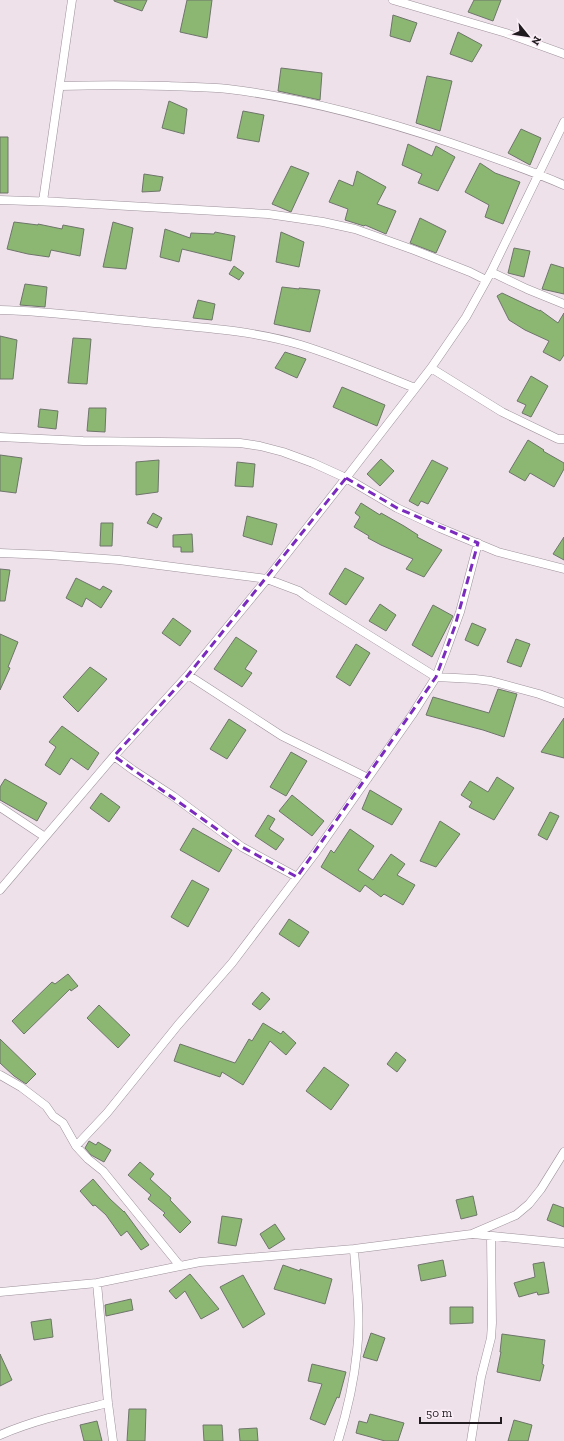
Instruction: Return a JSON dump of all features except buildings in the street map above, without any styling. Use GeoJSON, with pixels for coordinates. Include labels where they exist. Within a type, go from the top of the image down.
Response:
{"type":"FeatureCollection","features":[{"type":"Feature","properties":{"kind":"street"},"geometry":{"type":"LineString","coordinates":[[43,201],[72,0]]}},
{"type":"Feature","properties":{"kind":"street"},"geometry":{"type":"LineString","coordinates":[[394,0],[506,33],[564,54]]}},
{"type":"Feature","properties":{"kind":"street"},"geometry":{"type":"LineString","coordinates":[[60,86],[104,85],[227,89],[286,98],[402,126],[538,174],[564,185]]}},
{"type":"Feature","properties":{"kind":"street"},"geometry":{"type":"LineString","coordinates":[[0,890],[114,756],[188,675],[267,579],[431,368],[466,317],[491,272],[564,122]]}},
{"type":"Feature","properties":{"kind":"street"},"geometry":{"type":"LineString","coordinates":[[0,200],[43,201],[268,214],[323,222],[355,229],[452,264],[486,280]]}},
{"type":"Feature","properties":{"kind":"street"},"geometry":{"type":"LineString","coordinates":[[491,272],[564,304]]}},
{"type":"Feature","properties":{"kind":"street"},"geometry":{"type":"LineString","coordinates":[[0,310],[75,315],[194,327],[274,338],[301,345],[415,388]]}},
{"type":"Feature","properties":{"kind":"street"},"geometry":{"type":"LineString","coordinates":[[431,368],[502,412],[564,440]]}},
{"type":"Feature","properties":{"kind":"street"},"geometry":{"type":"LineString","coordinates":[[0,437],[83,441],[240,444],[260,446],[283,452],[313,463],[346,478],[397,508],[498,552],[564,569]]}},
{"type":"Feature","properties":{"kind":"street"},"geometry":{"type":"LineString","coordinates":[[76,1146],[107,1112],[178,1024],[232,963],[316,852],[412,715],[436,676],[460,612],[478,543]]}},
{"type":"Feature","properties":{"kind":"street"},"geometry":{"type":"LineString","coordinates":[[0,554],[49,555],[119,560],[267,579],[299,591],[436,676],[491,681],[539,694],[564,703]]}},
{"type":"Feature","properties":{"kind":"street"},"geometry":{"type":"LineString","coordinates":[[188,675],[282,736],[368,778]]}},
{"type":"Feature","properties":{"kind":"street"},"geometry":{"type":"LineString","coordinates":[[114,756],[173,796],[242,847],[296,877]]}},
{"type":"Feature","properties":{"kind":"street"},"geometry":{"type":"LineString","coordinates":[[0,806],[45,837]]}},
{"type":"Feature","properties":{"kind":"street"},"geometry":{"type":"LineString","coordinates":[[0,1075],[46,1106],[53,1116],[63,1123],[76,1146],[88,1159],[103,1171],[180,1266]]}},
{"type":"Feature","properties":{"kind":"street"},"geometry":{"type":"LineString","coordinates":[[472,1234],[516,1215],[529,1204],[541,1189],[564,1152]]}},
{"type":"Feature","properties":{"kind":"street"},"geometry":{"type":"LineString","coordinates":[[0,1292],[97,1283],[207,1261],[354,1249],[472,1234],[564,1243]]}},
{"type":"Feature","properties":{"kind":"street"},"geometry":{"type":"LineString","coordinates":[[471,1441],[480,1377],[491,1338],[490,1236]]}},
{"type":"Feature","properties":{"kind":"street"},"geometry":{"type":"LineString","coordinates":[[338,1441],[348,1405],[357,1350],[358,1308],[354,1249]]}},
{"type":"Feature","properties":{"kind":"street"},"geometry":{"type":"LineString","coordinates":[[97,1283],[113,1441]]}},
{"type":"Feature","properties":{"kind":"street"},"geometry":{"type":"LineString","coordinates":[[0,1435],[58,1416],[108,1403]]}},
{"type":"Feature","properties":{"kind":"highlighted area"},"geometry":{"type":"Polygon","coordinates":[[[346,478],[397,508],[478,543],[455,626],[436,677],[297,877],[242,847],[114,756],[188,675],[346,478]]]}}]}
